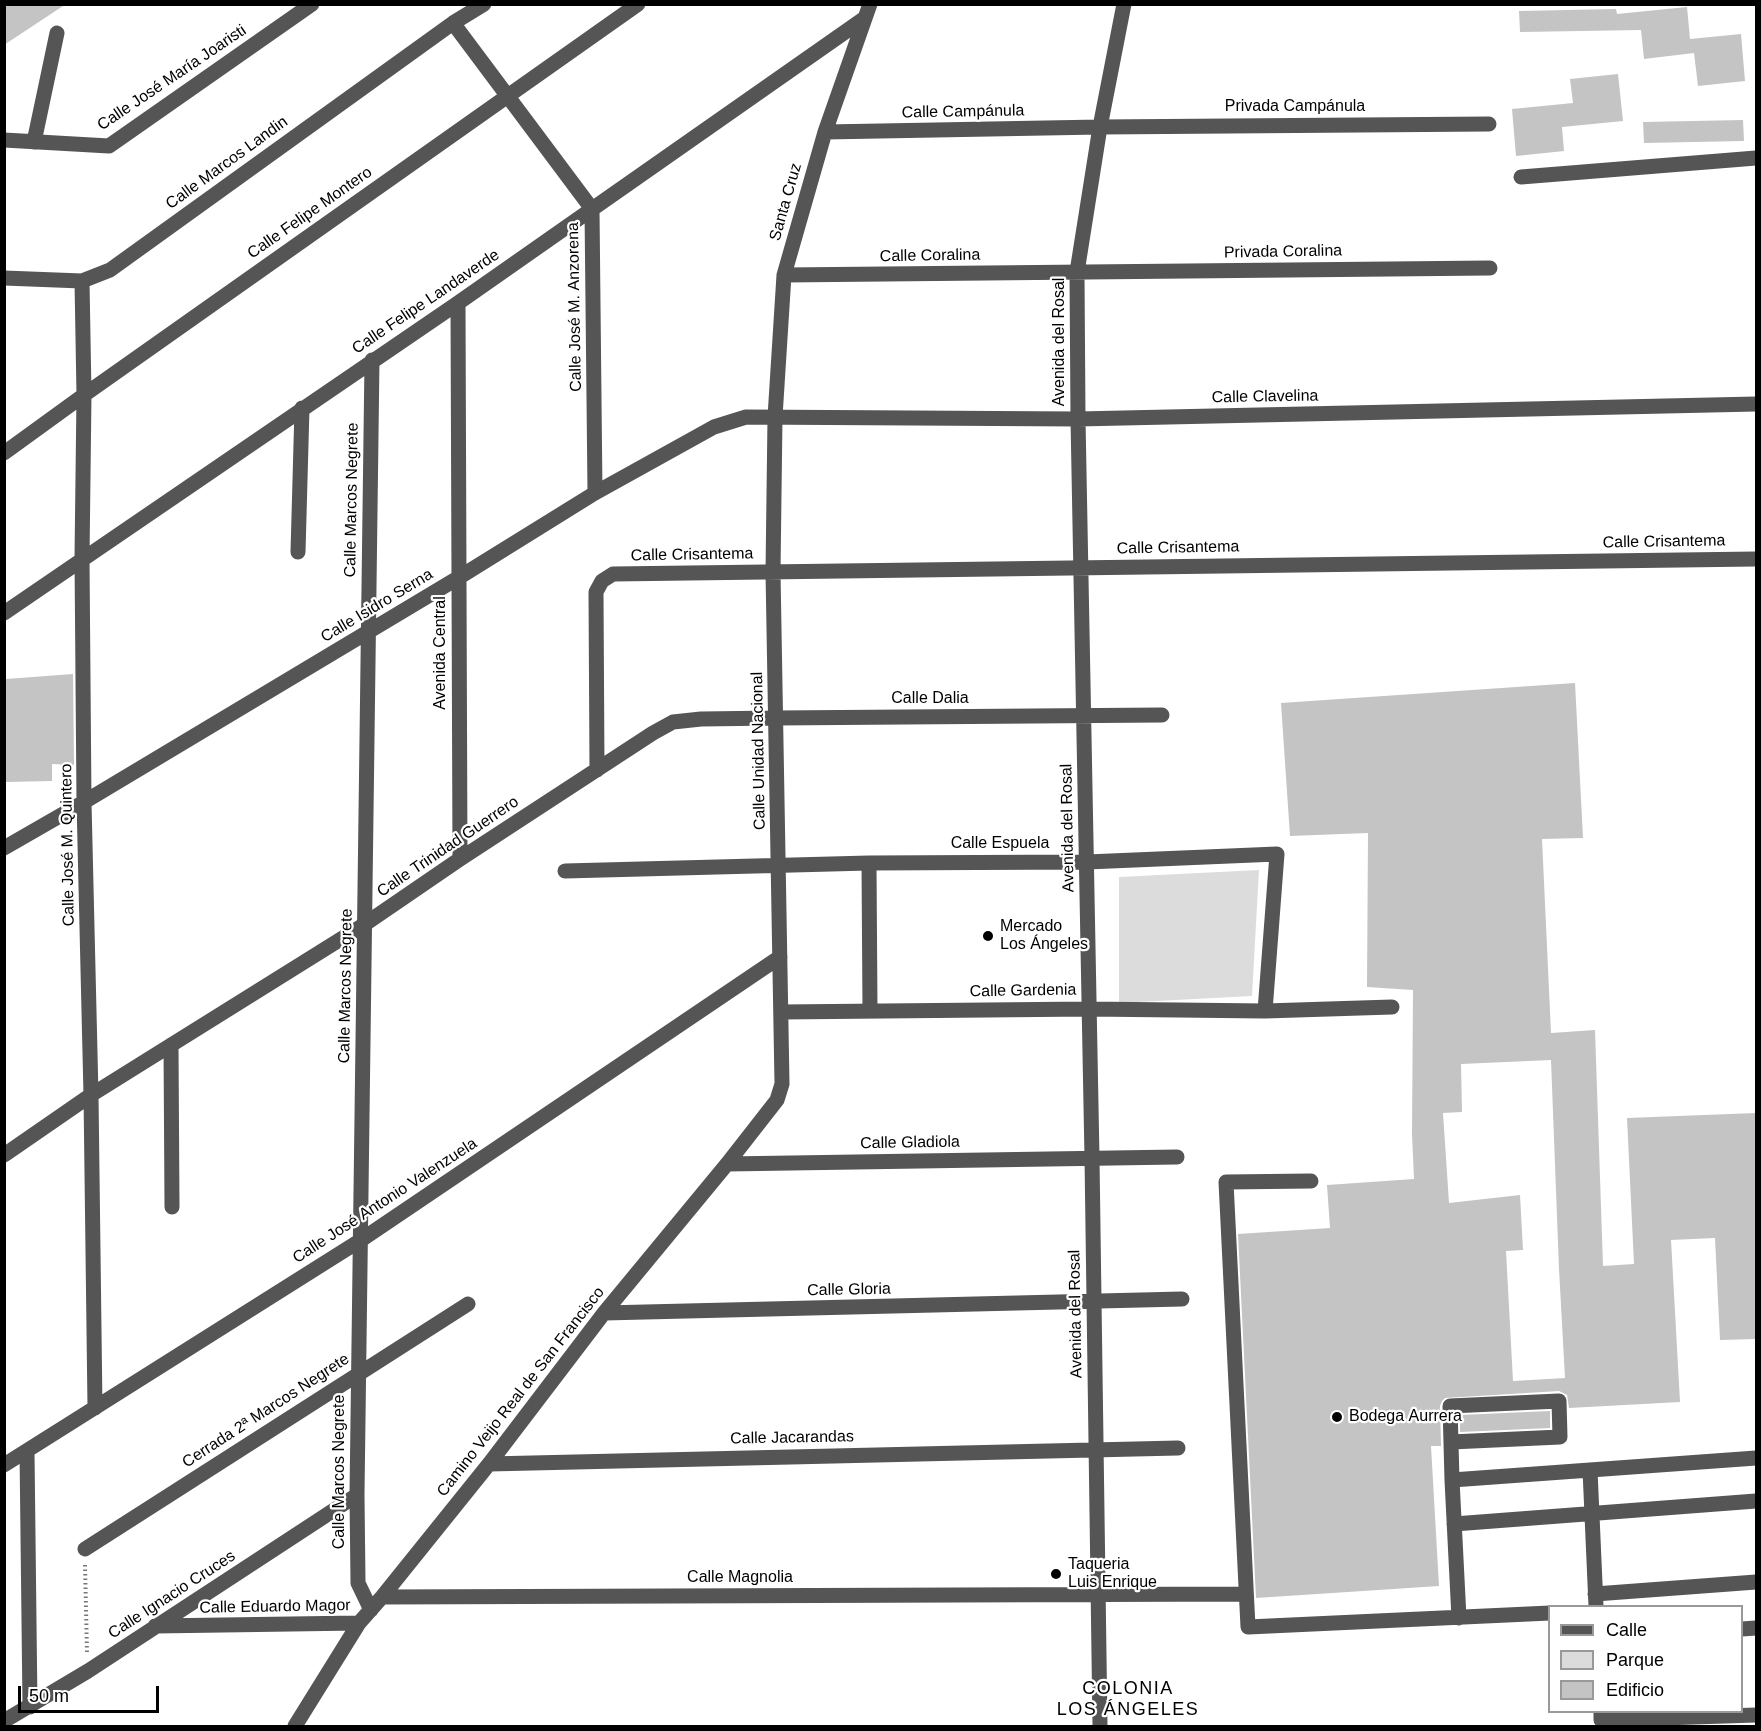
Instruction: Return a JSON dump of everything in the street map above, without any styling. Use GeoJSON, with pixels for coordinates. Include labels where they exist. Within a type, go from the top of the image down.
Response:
{"type":"FeatureCollection","features":[{"type":"Feature","properties":{"kind":"street","name":"Calle José María Joaristi"},"geometry":{"type":"LineString","coordinates":[[4,140],[109,146],[312,4]]}},
{"type":"Feature","properties":{"kind":"street","name":"Calle Marcos Landin"},"geometry":{"type":"LineString","coordinates":[[4,278],[82,281],[110,270],[453,23],[484,4]]}},
{"type":"Feature","properties":{"kind":"street","name":"Calle Felipe Montero"},"geometry":{"type":"LineString","coordinates":[[4,453],[638,4]]}},
{"type":"Feature","properties":{"kind":"street","name":"Avenida del Rosal"},"geometry":{"type":"LineString","coordinates":[[1100,1726],[1077,272],[1100,127],[1124,4]]}},
{"type":"Feature","properties":{"kind":"street","name":"Santa Cruz"},"geometry":{"type":"LineString","coordinates":[[775,417],[784,275],[825,132],[868,11]]}},
{"type":"Feature","properties":{"kind":"street","name":"Calle Felipe Landaverde"},"geometry":{"type":"LineString","coordinates":[[4,613],[458,303],[868,11]]}},
{"type":"Feature","properties":{"kind":"street","name":"Calle José M. Anzorena"},"geometry":{"type":"LineString","coordinates":[[453,23],[592,208],[595,493]]}},
{"type":"Feature","properties":{"kind":"street"},"geometry":{"type":"LineString","coordinates":[[34,142],[57,33]]}},
{"type":"Feature","properties":{"kind":"street","name":"Privada Campánula"},"geometry":{"type":"LineString","coordinates":[[1100,127],[1489,124]]}},
{"type":"Feature","properties":{"kind":"street","name":"Calle Campánula"},"geometry":{"type":"LineString","coordinates":[[825,132],[1100,127]]}},
{"type":"Feature","properties":{"kind":"street"},"geometry":{"type":"LineString","coordinates":[[1521,177],[1756,158]]}},
{"type":"Feature","properties":{"kind":"street","name":"Privada Coralina"},"geometry":{"type":"LineString","coordinates":[[1077,272],[1490,268]]}},
{"type":"Feature","properties":{"kind":"street","name":"Calle Coralina"},"geometry":{"type":"LineString","coordinates":[[784,275],[1077,272]]}},
{"type":"Feature","properties":{"kind":"street","name":"Calle José M. Quintero"},"geometry":{"type":"LineString","coordinates":[[82,281],[84,802],[91,1095],[94,1408]]}},
{"type":"Feature","properties":{"kind":"street","name":"Avenida Central"},"geometry":{"type":"LineString","coordinates":[[458,303],[460,860]]}},
{"type":"Feature","properties":{"kind":"street","name":"Calle Marcos Negrete"},"geometry":{"type":"LineString","coordinates":[[371,1610],[358,1583],[357,1495],[372,360]]}},
{"type":"Feature","properties":{"kind":"street","name":"Calle Clavelina"},"geometry":{"type":"LineString","coordinates":[[775,417],[1078,419],[1756,404]]}},
{"type":"Feature","properties":{"kind":"street"},"geometry":{"type":"LineString","coordinates":[[298,552],[302,408]]}},
{"type":"Feature","properties":{"kind":"street","name":"Calle Isidro Serna"},"geometry":{"type":"LineString","coordinates":[[4,848],[458,578],[595,493],[714,427],[746,417],[775,417]]}},
{"type":"Feature","properties":{"kind":"street","name":"Calle Unidad Nacional"},"geometry":{"type":"LineString","coordinates":[[775,417],[773,572],[782,1084]]}},
{"type":"Feature","properties":{"kind":"street","name":"Calle Crisantema"},"geometry":{"type":"LineString","coordinates":[[597,770],[596,592],[602,581],[613,574],[1756,559]]}},
{"type":"Feature","properties":{"kind":"street","name":"Calle Dalia"},"geometry":{"type":"LineString","coordinates":[[777,718],[1162,715]]}},
{"type":"Feature","properties":{"kind":"street","name":"Calle Trinidad Guerrero"},"geometry":{"type":"LineString","coordinates":[[4,1155],[91,1095],[364,924],[653,733],[673,722],[701,719],[777,718]]}},
{"type":"Feature","properties":{"kind":"street","name":"Calle Espuela"},"geometry":{"type":"LineString","coordinates":[[565,871],[869,862],[1087,861],[1277,854],[1265,1011]]}},
{"type":"Feature","properties":{"kind":"street"},"geometry":{"type":"LineString","coordinates":[[869,862],[870,1011]]}},
{"type":"Feature","properties":{"kind":"street","name":"Calle José Antonio Valenzuela"},"geometry":{"type":"LineString","coordinates":[[4,1465],[361,1240],[780,957]]}},
{"type":"Feature","properties":{"kind":"street","name":"Calle Gardenia"},"geometry":{"type":"LineString","coordinates":[[781,1012],[1089,1009],[1265,1011],[1392,1007]]}},
{"type":"Feature","properties":{"kind":"street"},"geometry":{"type":"LineString","coordinates":[[171,1045],[172,1207]]}},
{"type":"Feature","properties":{"kind":"street","name":"Camino Veijo Real de San Francisco"},"geometry":{"type":"LineString","coordinates":[[295,1726],[358,1623],[382,1597],[489,1464],[604,1313],[728,1164],[777,1100],[782,1084]]}},
{"type":"Feature","properties":{"kind":"street","name":"Calle Gladiola"},"geometry":{"type":"LineString","coordinates":[[728,1164],[1177,1157]]}},
{"type":"Feature","properties":{"kind":"street"},"geometry":{"type":"LineString","coordinates":[[1311,1181],[1226,1182],[1248,1627],[1548,1613]]}},
{"type":"Feature","properties":{"kind":"street","name":"Calle Gloria"},"geometry":{"type":"LineString","coordinates":[[604,1313],[1182,1299]]}},
{"type":"Feature","properties":{"kind":"street","name":"Cerrada 2ª Marcos Negrete"},"geometry":{"type":"LineString","coordinates":[[85,1549],[468,1304]]}},
{"type":"Feature","properties":{"kind":"street"},"geometry":{"type":"LineString","coordinates":[[1451,1442],[1560,1437],[1558,1401],[1450,1406],[1452,1480],[1459,1618]]}},
{"type":"Feature","properties":{"kind":"street","name":"Calle Jacarandas"},"geometry":{"type":"LineString","coordinates":[[489,1464],[1178,1448]]}},
{"type":"Feature","properties":{"kind":"street"},"geometry":{"type":"LineString","coordinates":[[27,1451],[30,1707]]}},
{"type":"Feature","properties":{"kind":"street"},"geometry":{"type":"LineString","coordinates":[[1452,1480],[1756,1458]]}},
{"type":"Feature","properties":{"kind":"street"},"geometry":{"type":"LineString","coordinates":[[1590,1470],[1596,1600],[1756,1582]]}},
{"type":"Feature","properties":{"kind":"street","name":"Calle Ignacio Cruces"},"geometry":{"type":"LineString","coordinates":[[4,1721],[88,1671],[357,1495]]}},
{"type":"Feature","properties":{"kind":"street"},"geometry":{"type":"LineString","coordinates":[[1454,1524],[1756,1501]]}},
{"type":"Feature","properties":{"kind":"street","name":"Calle Magnolia"},"geometry":{"type":"LineString","coordinates":[[382,1597],[1245,1594]]}},
{"type":"Feature","properties":{"kind":"street","name":"Calle Eduardo Magor"},"geometry":{"type":"LineString","coordinates":[[155,1626],[358,1623]]}},
{"type":"Feature","properties":{"kind":"street"},"geometry":{"type":"LineString","coordinates":[[1601,1713],[1601,1720],[1684,1722],[1756,1714]]}},
{"type":"Feature","properties":{"kind":"path"},"geometry":{"type":"LineString","coordinates":[[85,1549],[88,1671]]}},
{"type":"Feature","properties":{"kind":"green space"},"geometry":{"type":"Polygon","coordinates":[[[1259,870],[1252,996],[1119,1003],[1119,877],[1259,870]]]}},
{"type":"Feature","properties":{"kind":"building"},"geometry":{"type":"Polygon","coordinates":[[[4,4],[66,4],[4,45],[4,4]]]}},
{"type":"Feature","properties":{"kind":"building"},"geometry":{"type":"Polygon","coordinates":[[[1687,7],[1690,39],[1741,34],[1745,81],[1698,86],[1694,53],[1644,59],[1641,30],[1520,32],[1519,11],[1616,9],[1617,14],[1687,7]]]}},
{"type":"Feature","properties":{"kind":"building"},"geometry":{"type":"Polygon","coordinates":[[[1618,74],[1623,121],[1562,127],[1564,151],[1516,156],[1512,109],[1573,103],[1570,79],[1618,74]]]}},
{"type":"Feature","properties":{"kind":"building"},"geometry":{"type":"Polygon","coordinates":[[[1743,120],[1744,141],[1644,143],[1643,122],[1743,120]]]}},
{"type":"Feature","properties":{"kind":"building"},"geometry":{"type":"Polygon","coordinates":[[[73,674],[74,765],[52,764],[52,781],[6,782],[6,679],[73,674]]]}},
{"type":"Feature","properties":{"kind":"building"},"geometry":{"type":"Polygon","coordinates":[[[1575,683],[1583,838],[1542,839],[1551,1033],[1595,1030],[1603,1266],[1634,1264],[1627,1118],[1756,1113],[1756,1339],[1720,1340],[1715,1238],[1671,1240],[1680,1402],[1569,1408],[1567,1395],[1559,1391],[1445,1398],[1440,1406],[1441,1446],[1431,1446],[1439,1586],[1256,1598],[1238,1234],[1330,1228],[1327,1185],[1414,1179],[1413,990],[1367,987],[1368,833],[1290,836],[1281,703],[1575,683]],[[1551,1060],[1461,1064],[1462,1112],[1443,1113],[1449,1203],[1520,1195],[1523,1250],[1506,1251],[1513,1381],[1565,1378],[1551,1060]]]}},
{"type":"Feature","properties":{"kind":"building"},"geometry":{"type":"Polygon","coordinates":[[[1550,1411],[1550,1428],[1460,1432],[1460,1415],[1550,1411]]]}},
{"type":"Feature","properties":{"kind":"place","name":"Mercado Los Ángeles"},"geometry":{"type":"Point","coordinates":[988,936]}},
{"type":"Feature","properties":{"kind":"place","name":"Bodega Aurrera"},"geometry":{"type":"Point","coordinates":[1337,1417]}},
{"type":"Feature","properties":{"kind":"place","name":"Taqueria Luis Enrique"},"geometry":{"type":"Point","coordinates":[1056,1574]}},
{"type":"Feature","properties":{"kind":"district","name":"COLONIA LOS ÁNGELES"},"geometry":{"type":"Point","coordinates":[1128,1699]}}]}
